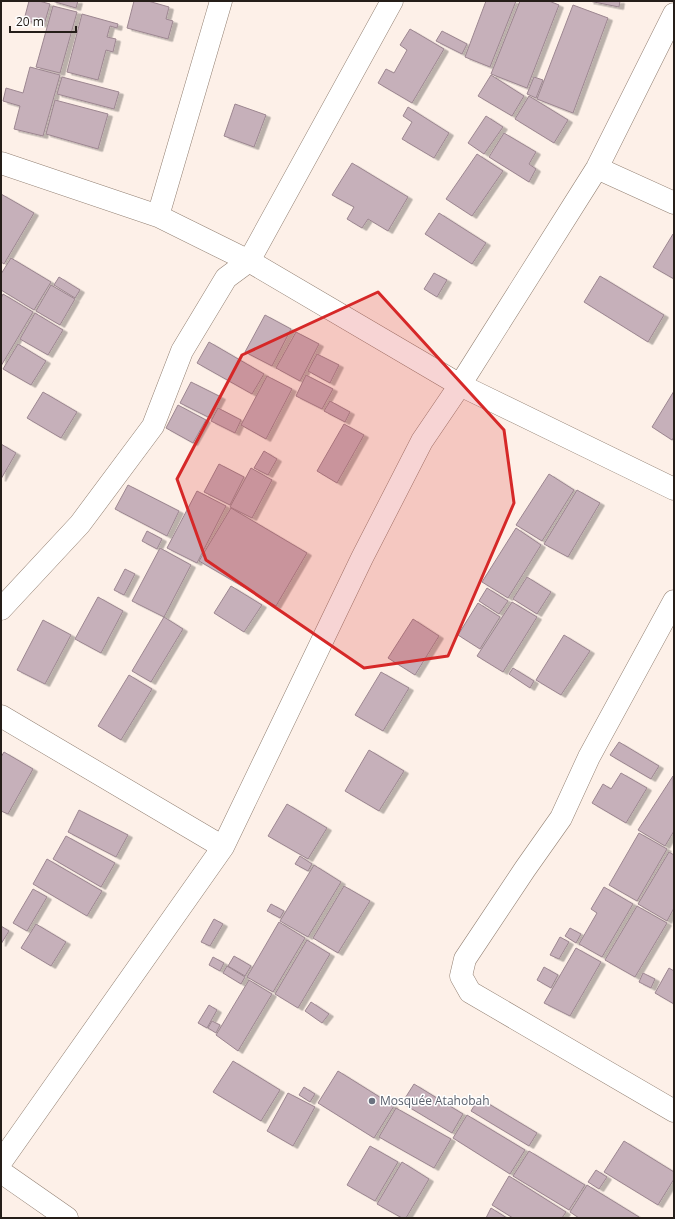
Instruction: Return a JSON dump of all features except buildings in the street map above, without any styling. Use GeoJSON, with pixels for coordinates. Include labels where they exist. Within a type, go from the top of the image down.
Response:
{"type":"FeatureCollection","features":[{"type":"Feature","properties":{"kind":"street"},"geometry":{"type":"LineString","coordinates":[[158,216],[221,1]]}},
{"type":"Feature","properties":{"kind":"street"},"geometry":{"type":"LineString","coordinates":[[1,608],[80,524],[153,426],[182,351],[226,278],[249,261],[392,1]]}},
{"type":"Feature","properties":{"kind":"street"},"geometry":{"type":"LineString","coordinates":[[1,1162],[223,848],[362,558],[422,441],[460,384],[597,168],[674,14]]}},
{"type":"Feature","properties":{"kind":"street"},"geometry":{"type":"LineString","coordinates":[[1,163],[158,216],[249,261],[460,384],[674,489]]}},
{"type":"Feature","properties":{"kind":"street"},"geometry":{"type":"LineString","coordinates":[[597,168],[674,204]]}},
{"type":"Feature","properties":{"kind":"street"},"geometry":{"type":"LineString","coordinates":[[673,1107],[470,992],[461,976],[465,960],[524,869],[561,818],[589,757],[674,601]]}},
{"type":"Feature","properties":{"kind":"street"},"geometry":{"type":"LineString","coordinates":[[1,716],[223,848]]}},
{"type":"Feature","properties":{"kind":"street"},"geometry":{"type":"LineString","coordinates":[[1,1172],[68,1218]]}},
{"type":"Feature","properties":{"kind":"highlighted area"},"geometry":{"type":"Polygon","coordinates":[[[378,292],[504,430],[514,503],[448,656],[364,668],[206,560],[177,479],[242,355],[378,292]]]}},
{"type":"Feature","properties":{"kind":"place","name":"Mosquée Atahobah"},"geometry":{"type":"Point","coordinates":[372,1101]}}]}
